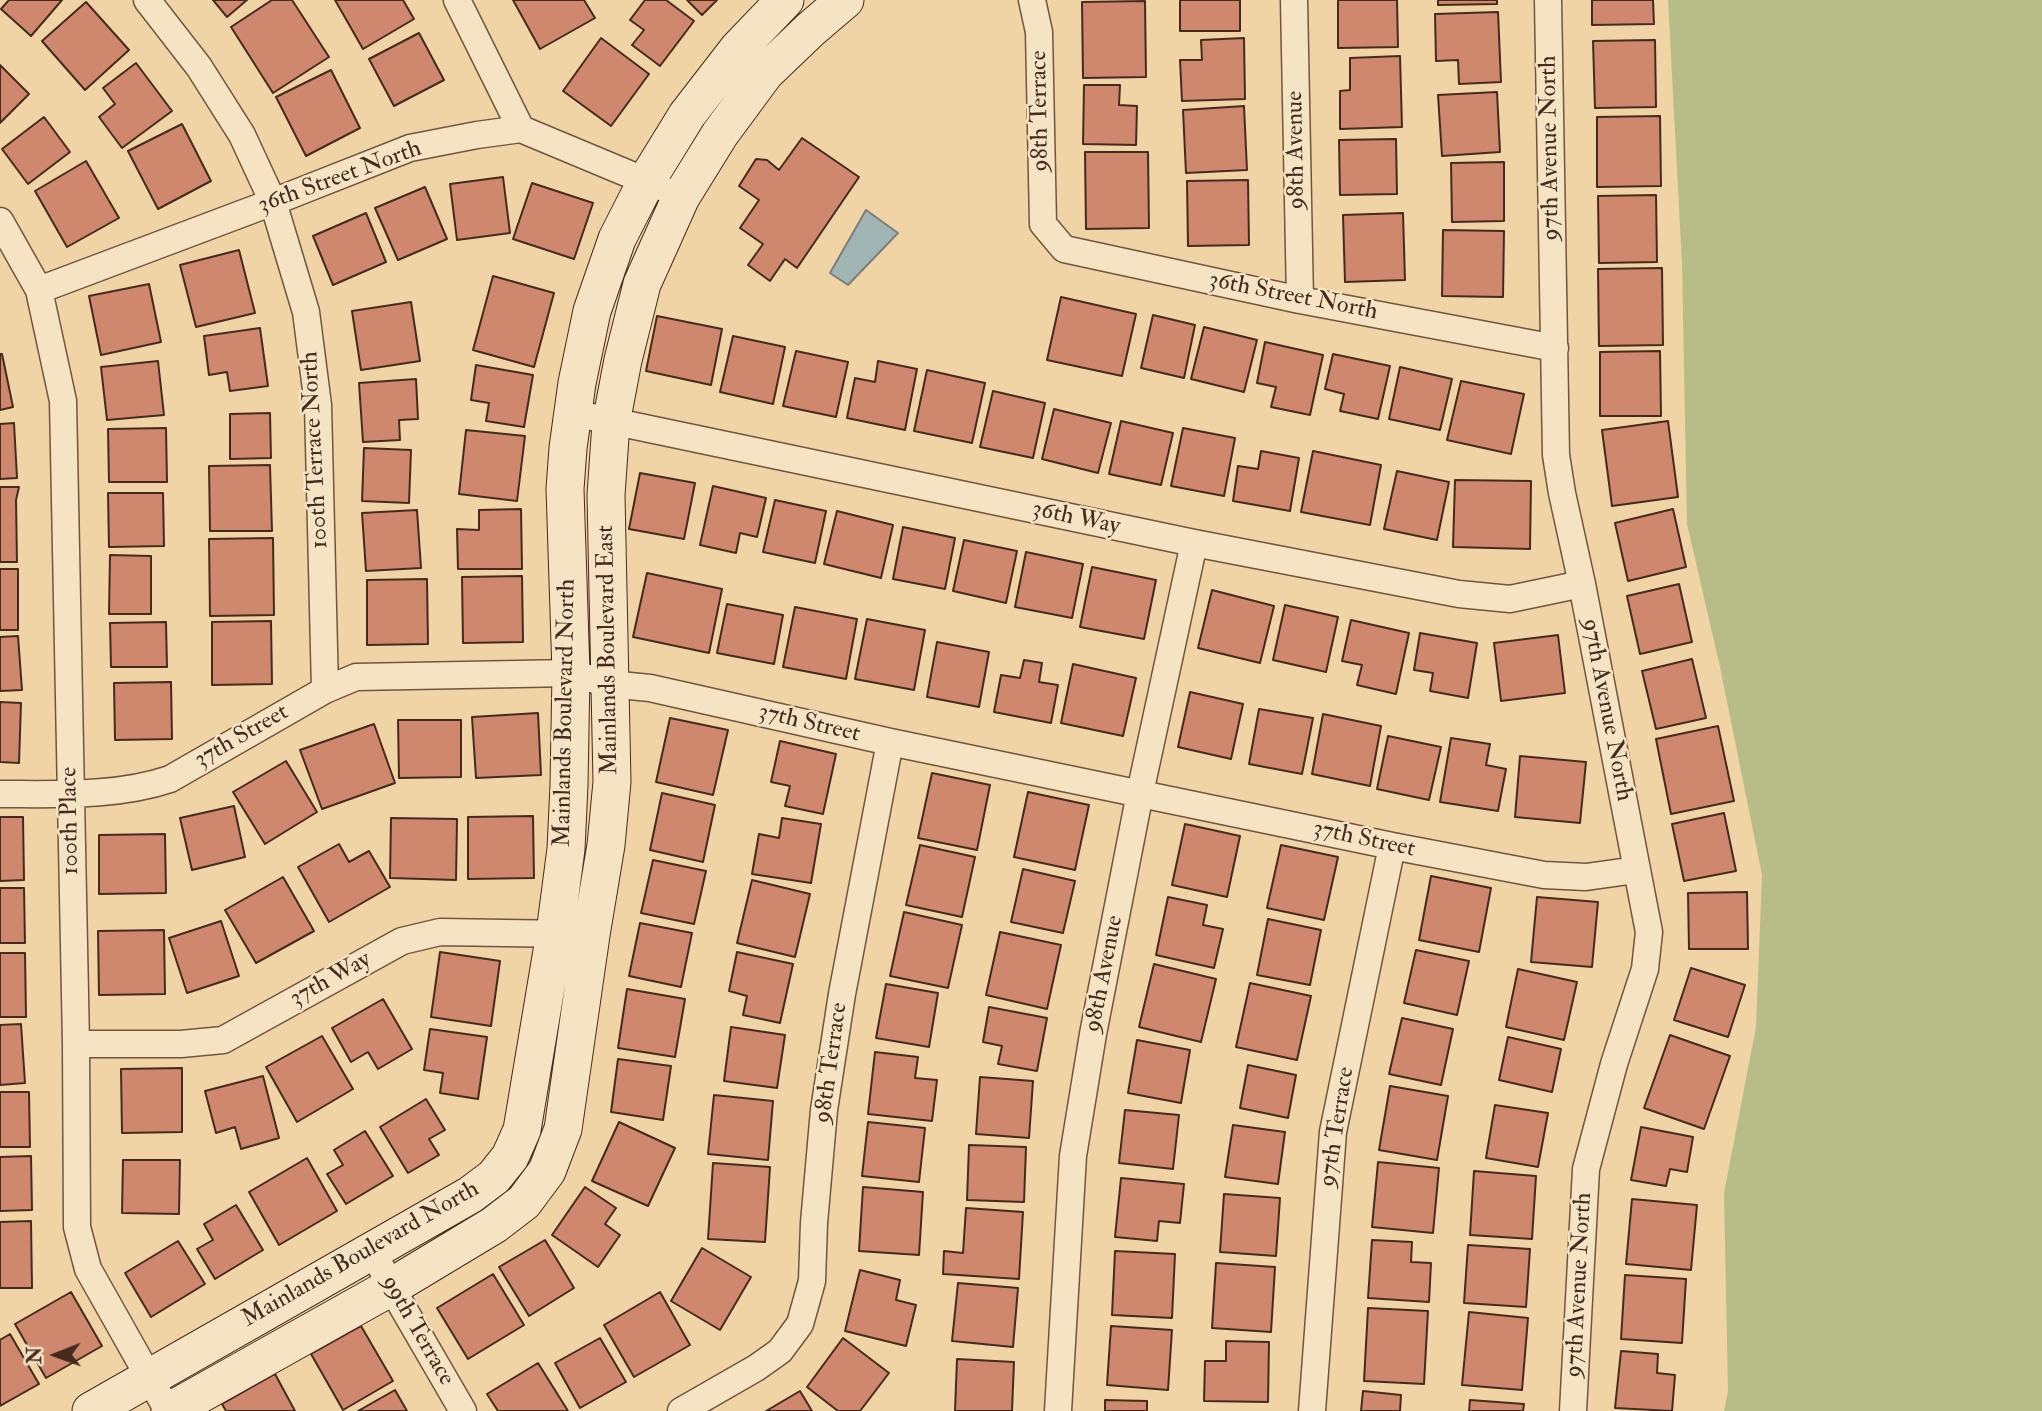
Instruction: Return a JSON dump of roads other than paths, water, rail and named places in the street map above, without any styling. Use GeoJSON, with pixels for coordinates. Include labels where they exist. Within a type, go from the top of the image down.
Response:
{"type":"FeatureCollection","features":[{"type":"Feature","properties":{"kind":"street","name":"100th Terrace North"},"geometry":{"type":"LineString","coordinates":[[147,0],[199,67],[242,135],[273,202],[306,312],[318,405],[325,690]]}},
{"type":"Feature","properties":{"kind":"street"},"geometry":{"type":"LineString","coordinates":[[457,0],[521,129]]}},
{"type":"Feature","properties":{"kind":"street","name":"Mainlands Boulevard North"},"geometry":{"type":"LineString","coordinates":[[91,1411],[470,1195],[494,1177],[510,1157],[522,1130],[555,933],[566,849],[571,673],[565,489],[573,414],[592,311],[617,239],[647,180],[687,115],[738,49],[785,0]]}},
{"type":"Feature","properties":{"kind":"street","name":"Mainlands Boulevard East"},"geometry":{"type":"LineString","coordinates":[[391,1287],[494,1225],[524,1202],[547,1171],[563,1129],[606,845],[612,782],[606,495],[611,423],[623,360],[642,284],[681,197],[720,134],[765,74],[845,0]]}},
{"type":"Feature","properties":{"kind":"street","name":"98th Terrace"},"geometry":{"type":"LineString","coordinates":[[1032,0],[1039,32],[1043,224]]}},
{"type":"Feature","properties":{"kind":"street","name":"98th Avenue"},"geometry":{"type":"LineString","coordinates":[[1294,0],[1300,300]]}},
{"type":"Feature","properties":{"kind":"street","name":"97th Avenue North"},"geometry":{"type":"LineString","coordinates":[[1548,0],[1556,455],[1649,932],[1645,969],[1614,1064],[1586,1169],[1573,1411]]}},
{"type":"Feature","properties":{"kind":"street","name":"36th Street North"},"geometry":{"type":"LineString","coordinates":[[39,290],[410,148],[477,135],[521,129],[647,180],[681,197]]}},
{"type":"Feature","properties":{"kind":"street","name":"100th Place"},"geometry":{"type":"LineString","coordinates":[[0,221],[39,290],[63,401],[76,1044],[77,1227],[88,1269],[169,1411]]}},
{"type":"Feature","properties":{"kind":"street","name":"36th Street North"},"geometry":{"type":"LineString","coordinates":[[1043,224],[1064,249],[1300,300],[1555,348]]}},
{"type":"Feature","properties":{"kind":"street","name":"36th Way"},"geometry":{"type":"LineString","coordinates":[[573,414],[1194,543],[1459,594],[1510,599],[1581,584]]}},
{"type":"Feature","properties":{"kind":"street","name":"98th Avenue"},"geometry":{"type":"LineString","coordinates":[[1058,1411],[1073,1156],[1093,1034],[1140,793],[1194,543]]}},
{"type":"Feature","properties":{"kind":"street","name":"37th Street"},"geometry":{"type":"LineString","coordinates":[[0,794],[71,793],[145,787],[170,779],[325,690],[356,677],[571,673],[609,684],[650,688],[890,742],[1544,875],[1586,877],[1636,870]]}},
{"type":"Feature","properties":{"kind":"street","name":"98th Terrace"},"geometry":{"type":"LineString","coordinates":[[681,1411],[780,1351],[800,1324],[811,1281],[824,1110],[842,994],[890,742]]}},
{"type":"Feature","properties":{"kind":"street","name":"97th Terrace"},"geometry":{"type":"LineString","coordinates":[[1312,1411],[1333,1132],[1392,846]]}},
{"type":"Feature","properties":{"kind":"street","name":"37th Way"},"geometry":{"type":"LineString","coordinates":[[76,1044],[181,1044],[223,1040],[402,941],[440,932],[591,935]]}},
{"type":"Feature","properties":{"kind":"street","name":"99th Terrace"},"geometry":{"type":"LineString","coordinates":[[373,1251],[463,1411]]}},
{"type":"Feature","properties":{"kind":"street","name":"Mainlands Boulevard North"},"geometry":{"type":"LineString","coordinates":[[169,1411],[391,1287]]}}]}
